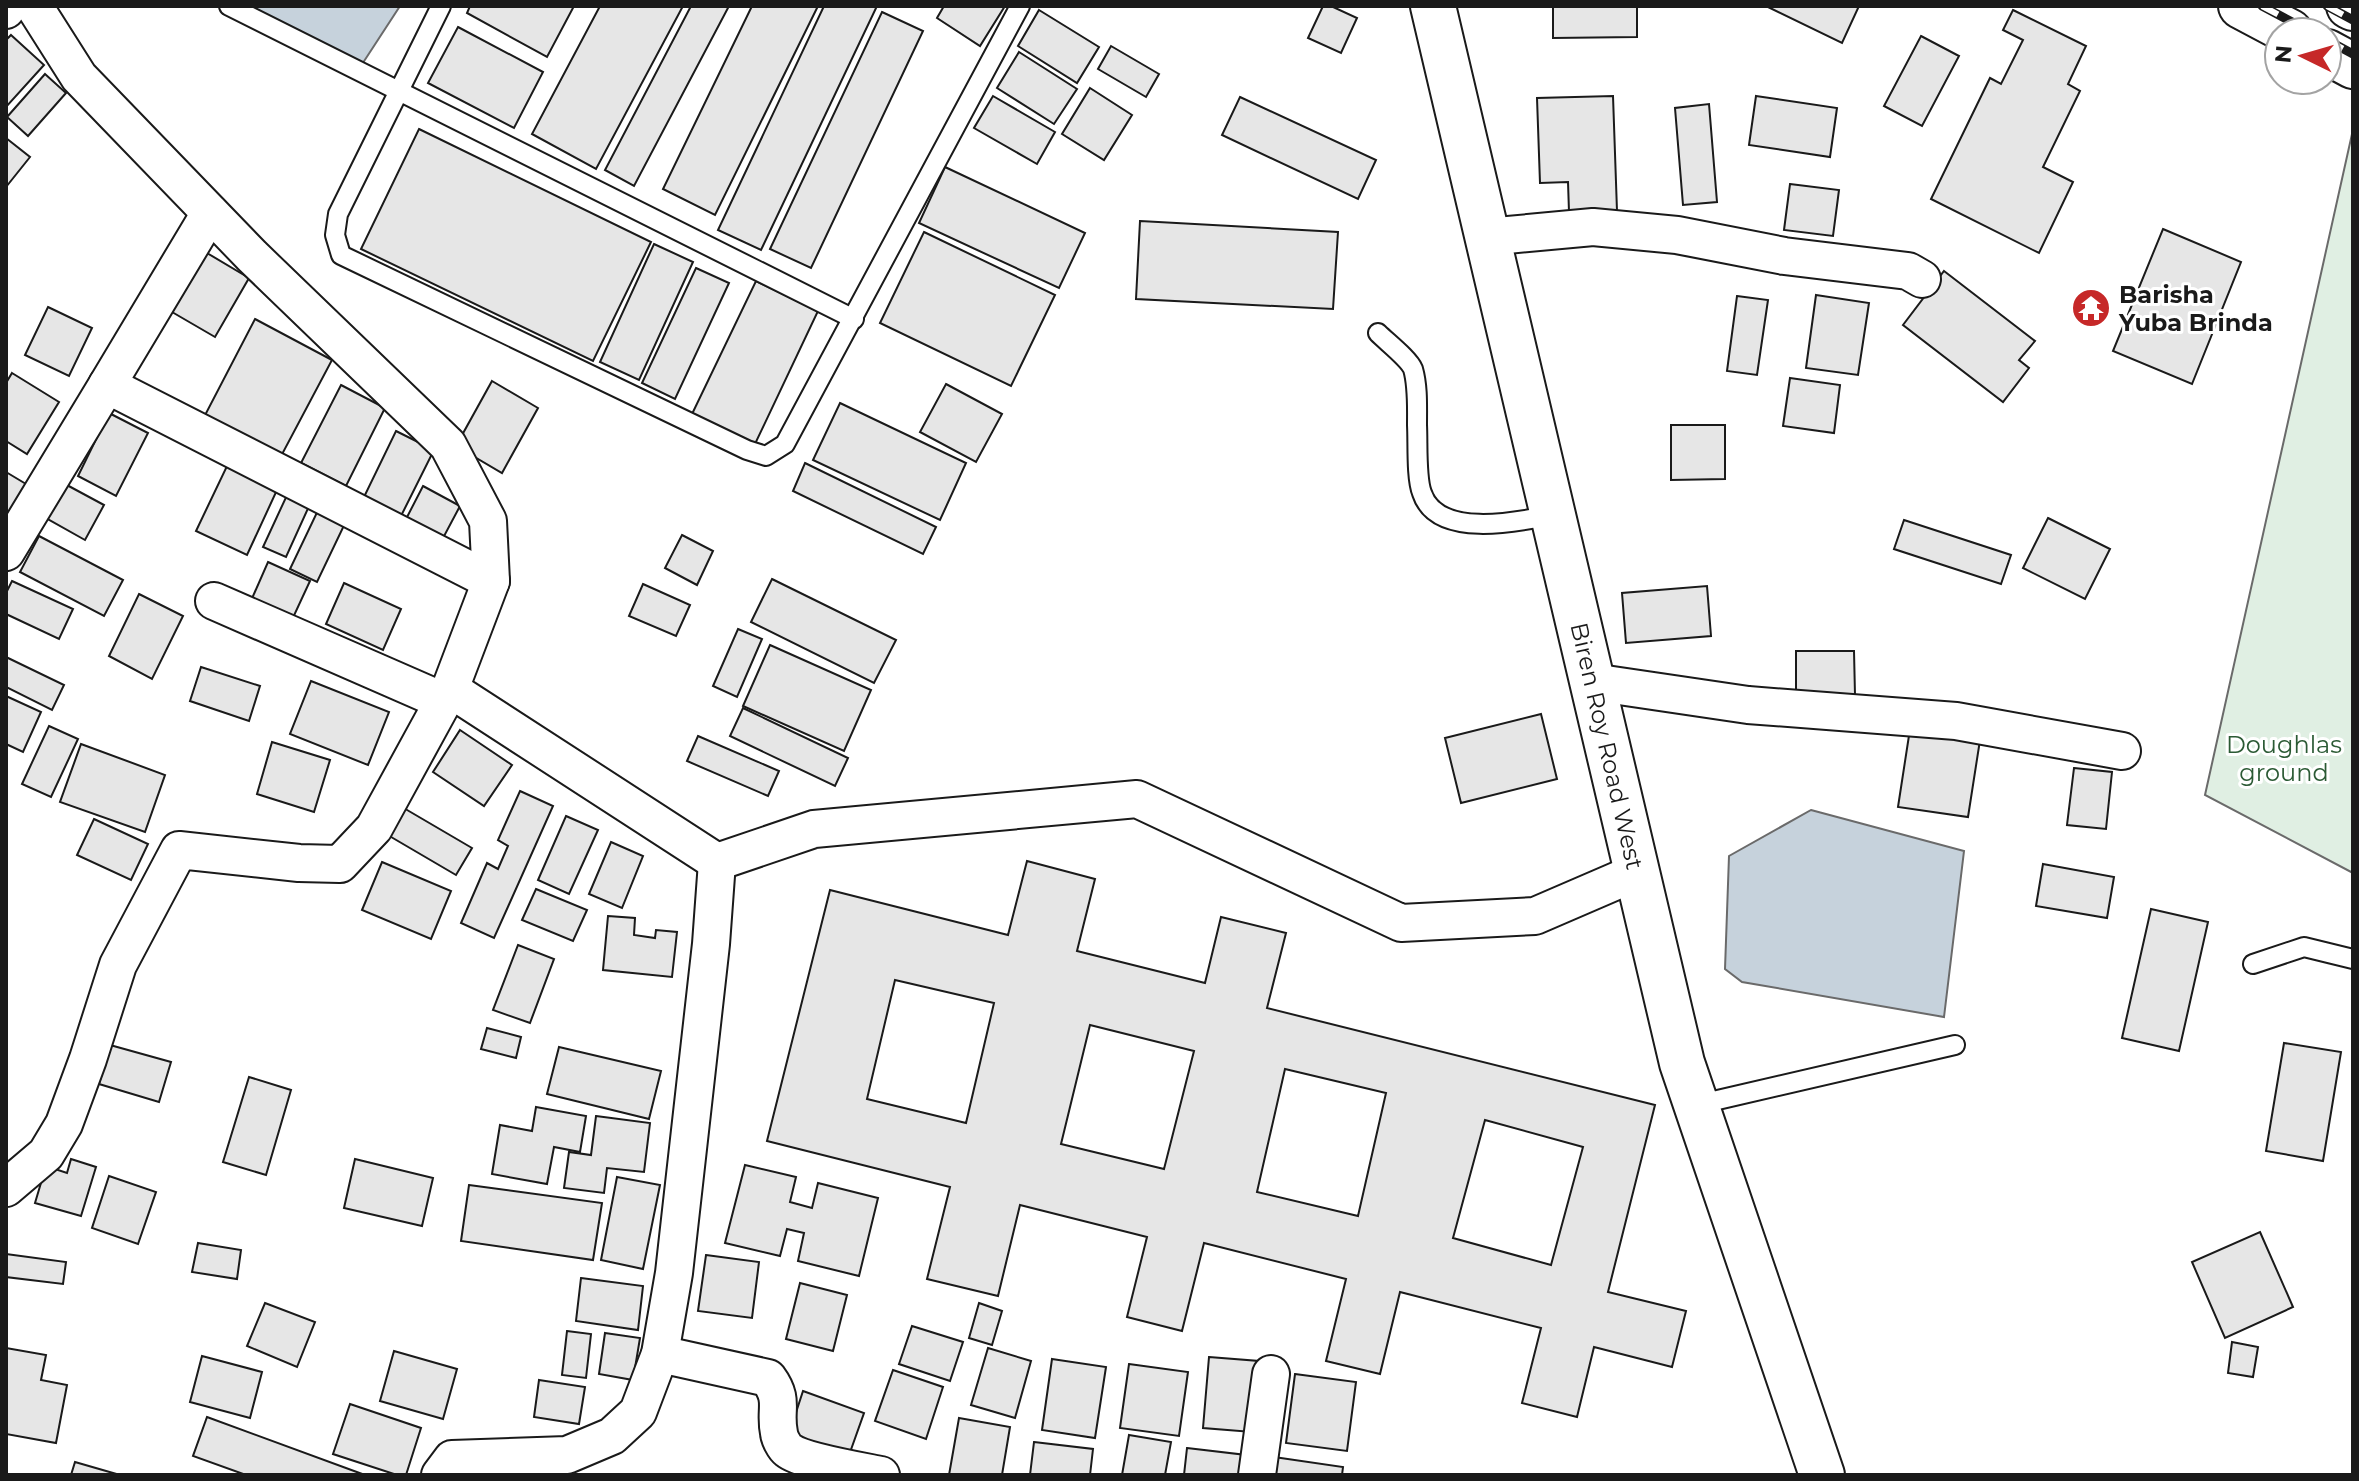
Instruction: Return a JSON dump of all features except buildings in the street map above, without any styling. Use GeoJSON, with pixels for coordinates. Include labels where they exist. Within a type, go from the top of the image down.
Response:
{"type":"FeatureCollection","features":[{"type":"Feature","properties":{"kind":"main road","name":"Biren Roy Road West"},"geometry":{"type":"LineString","coordinates":[[1433,6],[1682,1063],[1822,1475]]}},
{"type":"Feature","properties":{"kind":"main road"},"geometry":{"type":"LineString","coordinates":[[2241,6],[2263,18]]}},
{"type":"Feature","properties":{"kind":"street"},"geometry":{"type":"LineString","coordinates":[[6,1188],[46,1154],[64,1124],[118,965],[179,850],[299,863],[340,864],[374,828],[447,695],[491,581],[488,521],[448,445],[210,213],[79,77],[34,6]]}},
{"type":"Feature","properties":{"kind":"street"},"geometry":{"type":"LineString","coordinates":[[6,552],[210,213]]}},
{"type":"Feature","properties":{"kind":"street"},"geometry":{"type":"LineString","coordinates":[[1486,237],[1593,227],[1677,235],[1784,256],[1908,271],[1922,279]]}},
{"type":"Feature","properties":{"kind":"street"},"geometry":{"type":"LineString","coordinates":[[107,385],[491,581]]}},
{"type":"Feature","properties":{"kind":"street"},"geometry":{"type":"LineString","coordinates":[[214,601],[447,695],[717,862]]}},
{"type":"Feature","properties":{"kind":"street"},"geometry":{"type":"LineString","coordinates":[[1592,682],[1748,705],[1956,721],[2122,751]]}},
{"type":"Feature","properties":{"kind":"street"},"geometry":{"type":"LineString","coordinates":[[717,862],[814,829],[1137,799],[1401,923],[1535,916],[1637,872]]}},
{"type":"Feature","properties":{"kind":"street"},"geometry":{"type":"LineString","coordinates":[[440,1475],[452,1459],[567,1455],[612,1436],[638,1412],[660,1354],[678,1242],[711,944],[717,862]]}},
{"type":"Feature","properties":{"kind":"street"},"geometry":{"type":"LineString","coordinates":[[660,1354],[768,1378],[777,1390],[779,1434],[787,1449],[804,1457],[881,1475]]}},
{"type":"Feature","properties":{"kind":"street"},"geometry":{"type":"LineString","coordinates":[[1257,1475],[1271,1374]]}},
{"type":"Feature","properties":{"kind":"lane"},"geometry":{"type":"LineString","coordinates":[[229,6],[854,319]]}},
{"type":"Feature","properties":{"kind":"lane"},"geometry":{"type":"LineString","coordinates":[[441,6],[338,214],[335,235],[341,255],[747,450],[766,456],[785,444],[1020,6]]}},
{"type":"Feature","properties":{"kind":"lane"},"geometry":{"type":"LineString","coordinates":[[1378,333],[1412,366],[1421,492],[1429,506],[1446,518],[1475,524],[1508,524],[1552,515]]}},
{"type":"Feature","properties":{"kind":"lane"},"geometry":{"type":"LineString","coordinates":[[2253,964],[2304,947],[2353,959]]}},
{"type":"Feature","properties":{"kind":"lane"},"geometry":{"type":"LineString","coordinates":[[1696,1105],[1955,1045]]}},
{"type":"Feature","properties":{"kind":"green space","name":"Doughlas ground"},"geometry":{"type":"Polygon","coordinates":[[[2353,135],[2353,873],[2205,795],[2353,135]]]}},
{"type":"Feature","properties":{"kind":"shaded area"},"geometry":{"type":"Polygon","coordinates":[[[246,6],[400,6],[357,72],[246,6]]]}},
{"type":"Feature","properties":{"kind":"shaded area"},"geometry":{"type":"Polygon","coordinates":[[[1811,810],[1964,851],[1944,1017],[1742,982],[1725,969],[1729,856],[1811,810]]]}},
{"type":"Feature","properties":{"kind":"railway"},"geometry":{"type":"LineString","coordinates":[[2262,6],[2281,16]]}},
{"type":"Feature","properties":{"kind":"railway"},"geometry":{"type":"LineString","coordinates":[[2327,6],[2353,20]]}},
{"type":"Feature","properties":{"kind":"railway"},"geometry":{"type":"LineString","coordinates":[[2343,49],[2353,54]]}},
{"type":"Feature","properties":{"kind":"place","name":"Barisha Yuba Brinda"},"geometry":{"type":"Point","coordinates":[2091,308]}}]}
